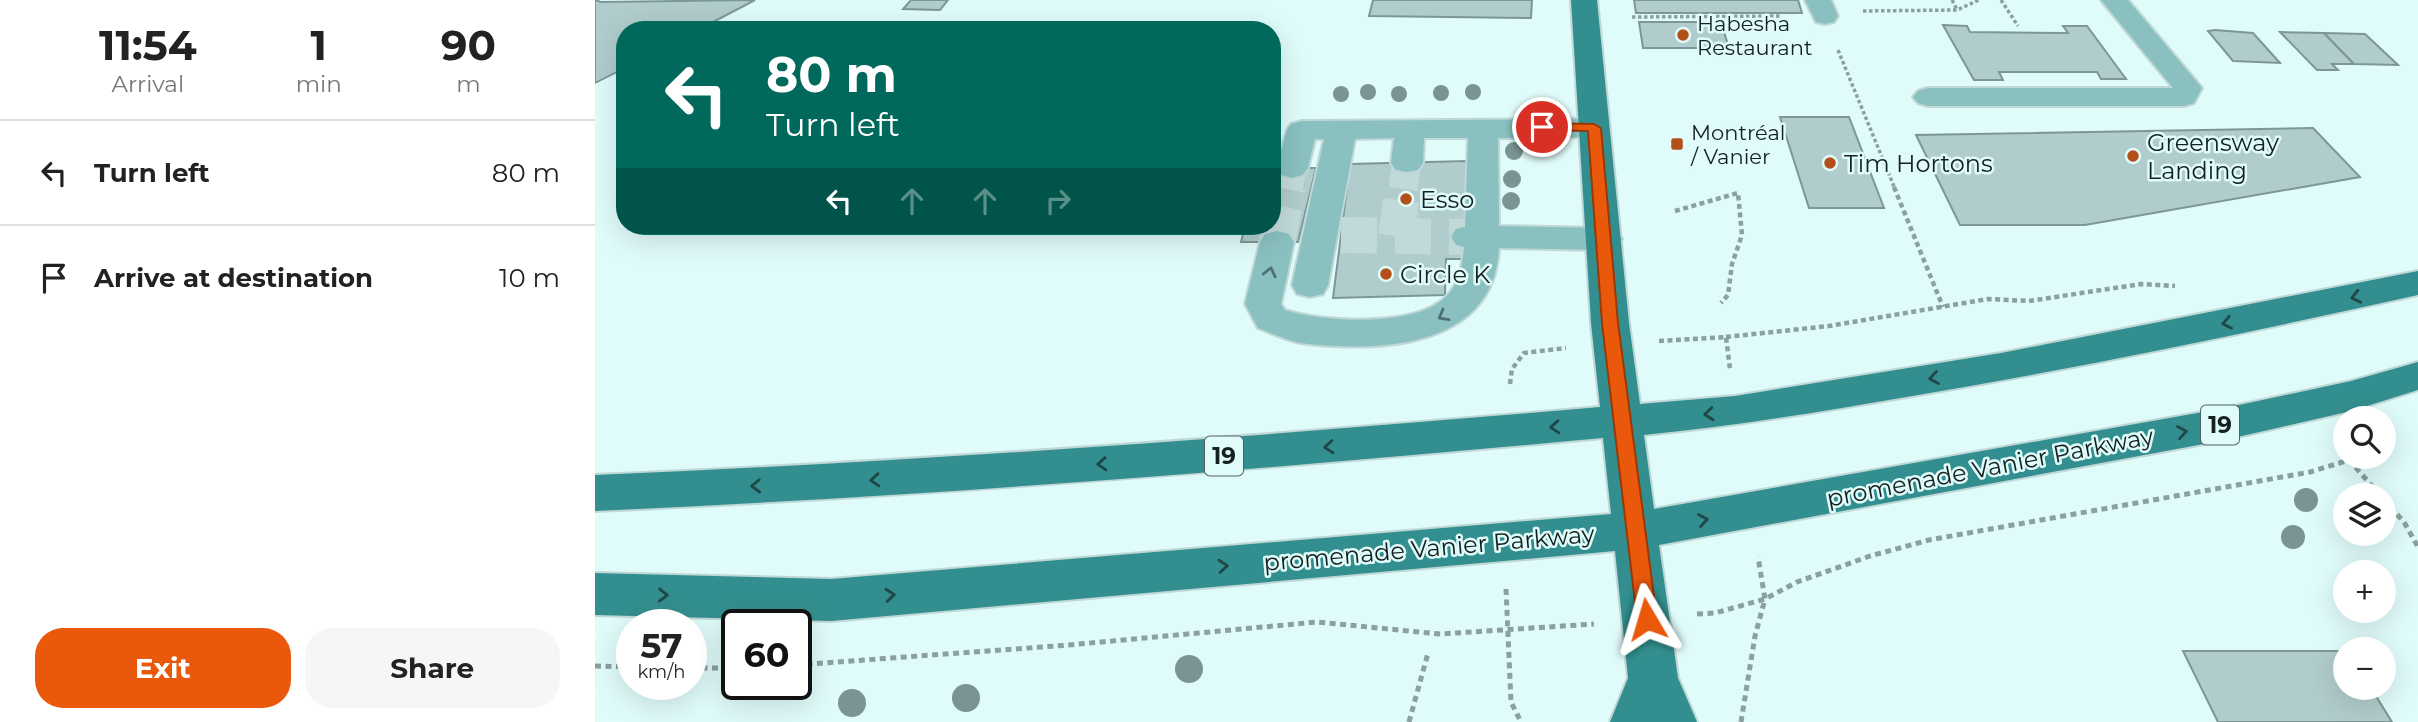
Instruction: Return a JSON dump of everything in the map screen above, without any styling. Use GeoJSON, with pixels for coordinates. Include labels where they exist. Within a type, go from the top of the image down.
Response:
{"type":"FeatureCollection","features":[{"type":"Feature","properties":{"kind":"main road"},"geometry":{"type":"LineString","coordinates":[[1584,0],[1610,323],[1636,531],[1653,707]]}},
{"type":"Feature","properties":{"kind":"main road","name":"19"},"geometry":{"type":"LineString","coordinates":[[595,493],[866,480],[1227,456],[1735,411],[2001,367],[2418,283]]}},
{"type":"Feature","properties":{"kind":"main road","name":"promenade Vanier Parkway"},"geometry":{"type":"LineString","coordinates":[[595,594],[831,600],[1636,531],[2220,425],[2351,396],[2418,376]]}},
{"type":"Feature","properties":{"kind":"lane"},"geometry":{"type":"LineString","coordinates":[[1928,97],[2183,97],[2188,88],[2114,0]]}},
{"type":"Feature","properties":{"kind":"lane"},"geometry":{"type":"LineString","coordinates":[[1277,242],[1263,304],[1271,319],[1307,331],[1373,333],[1430,323],[1452,312],[1471,291],[1479,268],[1475,237],[1483,128]]}},
{"type":"Feature","properties":{"kind":"lane"},"geometry":{"type":"LineString","coordinates":[[1292,168],[1302,130],[1594,128]]}},
{"type":"Feature","properties":{"kind":"lane"},"geometry":{"type":"LineString","coordinates":[[1407,163],[1410,129]]}},
{"type":"Feature","properties":{"kind":"lane"},"geometry":{"type":"LineString","coordinates":[[1310,285],[1331,234],[1341,130]]}},
{"type":"Feature","properties":{"kind":"lane"},"geometry":{"type":"LineString","coordinates":[[1475,237],[1605,239]]}},
{"type":"Feature","properties":{"kind":"path"},"geometry":{"type":"LineString","coordinates":[[1951,0],[1957,10]]}},
{"type":"Feature","properties":{"kind":"path"},"geometry":{"type":"LineString","coordinates":[[1632,17],[1821,8],[1857,11],[1957,10],[1979,0]]}},
{"type":"Feature","properties":{"kind":"path"},"geometry":{"type":"LineString","coordinates":[[2001,0],[2018,26]]}},
{"type":"Feature","properties":{"kind":"path"},"geometry":{"type":"LineString","coordinates":[[1821,8],[1943,307]]}},
{"type":"Feature","properties":{"kind":"path"},"geometry":{"type":"LineString","coordinates":[[1675,211],[1738,193],[1742,235],[1733,264],[1728,295],[1721,303]]}},
{"type":"Feature","properties":{"kind":"path"},"geometry":{"type":"LineString","coordinates":[[1726,337],[1829,326],[1988,299]]}},
{"type":"Feature","properties":{"kind":"path"},"geometry":{"type":"LineString","coordinates":[[1510,431],[1512,369],[1524,353],[1539,350]]}},
{"type":"Feature","properties":{"kind":"path"},"geometry":{"type":"LineString","coordinates":[[1715,612],[1765,599],[1797,582],[1870,556],[1929,540],[2310,472],[2349,460],[2370,483]]}},
{"type":"Feature","properties":{"kind":"path"},"geometry":{"type":"LineString","coordinates":[[2396,513],[2418,547]]}},
{"type":"Feature","properties":{"kind":"path"},"geometry":{"type":"LineString","coordinates":[[1507,541],[1506,632],[1511,702],[1521,722]]}},
{"type":"Feature","properties":{"kind":"path"},"geometry":{"type":"LineString","coordinates":[[1741,722],[1755,636],[1765,599],[1758,553]]}},
{"type":"Feature","properties":{"kind":"path"},"geometry":{"type":"LineString","coordinates":[[812,664],[1069,645],[1317,622],[1341,622],[1415,634],[1524,631]]}},
{"type":"Feature","properties":{"kind":"path"},"geometry":{"type":"LineString","coordinates":[[1409,722],[1428,653]]}},
{"type":"Feature","properties":{"kind":"path"},"geometry":{"type":"LineString","coordinates":[[595,666],[616,667]]}},
{"type":"Feature","properties":{"kind":"building"},"geometry":{"type":"Polygon","coordinates":[[[595,0],[755,0],[715,21],[616,21],[616,72],[595,83],[595,0]]]}},
{"type":"Feature","properties":{"kind":"building"},"geometry":{"type":"Polygon","coordinates":[[[911,0],[948,0],[940,10],[903,9],[911,0]]]}},
{"type":"Feature","properties":{"kind":"building"},"geometry":{"type":"Polygon","coordinates":[[[1373,0],[1532,0],[1531,18],[1369,16],[1373,0]]]}},
{"type":"Feature","properties":{"kind":"building"},"geometry":{"type":"Polygon","coordinates":[[[1634,0],[1798,0],[1802,13],[1636,13],[1634,0]]]}},
{"type":"Feature","properties":{"kind":"building","name":"Habesha Restaurant"},"geometry":{"type":"Polygon","coordinates":[[[1639,22],[1721,22],[1729,48],[1643,48],[1639,22]]]}},
{"type":"Feature","properties":{"kind":"building"},"geometry":{"type":"Polygon","coordinates":[[[1943,25],[1967,26],[1970,32],[2068,33],[2063,26],[2087,26],[2126,79],[2101,79],[2097,72],[1999,72],[2003,80],[1974,80],[1943,25]]]}},
{"type":"Feature","properties":{"kind":"building"},"geometry":{"type":"Polygon","coordinates":[[[2208,31],[2253,33],[2280,63],[2233,61],[2208,31]]]}},
{"type":"Feature","properties":{"kind":"building"},"geometry":{"type":"Polygon","coordinates":[[[2280,32],[2324,33],[2354,64],[2332,64],[2338,70],[2317,70],[2280,32]]]}},
{"type":"Feature","properties":{"kind":"building"},"geometry":{"type":"Polygon","coordinates":[[[2324,33],[2365,34],[2398,65],[2354,64],[2324,33]]]}},
{"type":"Feature","properties":{"kind":"building","name":"Tim Hortons"},"geometry":{"type":"Polygon","coordinates":[[[1780,117],[1849,117],[1884,208],[1809,208],[1780,117]]]}},
{"type":"Feature","properties":{"kind":"building","name":"Greensway Landing"},"geometry":{"type":"Polygon","coordinates":[[[2313,128],[2360,177],[2085,225],[1960,225],[1916,135],[2313,128]]]}},
{"type":"Feature","properties":{"kind":"building","name":"Esso"},"geometry":{"type":"Polygon","coordinates":[[[1466,161],[1467,259],[1446,259],[1445,295],[1333,298],[1350,164],[1466,161]]]}},
{"type":"Feature","properties":{"kind":"building"},"geometry":{"type":"Polygon","coordinates":[[[1281,168],[1316,168],[1298,242],[1241,242],[1243,235],[1281,235],[1281,168]]]}},
{"type":"Feature","properties":{"kind":"building"},"geometry":{"type":"Polygon","coordinates":[[[2183,651],[2333,651],[2333,700],[2378,700],[2392,722],[2218,722],[2183,651]]]}},
{"type":"Feature","properties":{"kind":"tunnel"},"geometry":{"type":"LineString","coordinates":[[1403,189],[1407,163]]}},
{"type":"Feature","properties":{"kind":"tunnel"},"geometry":{"type":"LineString","coordinates":[[1288,189],[1292,168]]}},
{"type":"Feature","properties":{"kind":"tunnel"},"geometry":{"type":"LineString","coordinates":[[1281,222],[1288,187]]}},
{"type":"Feature","properties":{"kind":"tunnel"},"geometry":{"type":"LineString","coordinates":[[1396,236],[1403,187]]}},
{"type":"Feature","properties":{"kind":"tunnel"},"geometry":{"type":"LineString","coordinates":[[1277,242],[1278,235]]}},
{"type":"Feature","properties":{"kind":"tunnel"},"geometry":{"type":"LineString","coordinates":[[1341,235],[1396,236]]}},
{"type":"Feature","properties":{"kind":"tunnel"},"geometry":{"type":"LineString","coordinates":[[1396,236],[1468,237]]}},
{"type":"Feature","properties":{"kind":"place","name":"Habesha Restaurant"},"geometry":{"type":"Point","coordinates":[1683,35]}},
{"type":"Feature","properties":{"kind":"place","name":"Montréal / Vanier"},"geometry":{"type":"Point","coordinates":[1677,144]}},
{"type":"Feature","properties":{"kind":"place","name":"Greensway Landing"},"geometry":{"type":"Point","coordinates":[2133,156]}},
{"type":"Feature","properties":{"kind":"place","name":"Tim Hortons"},"geometry":{"type":"Point","coordinates":[1830,163]}},
{"type":"Feature","properties":{"kind":"place","name":"Esso"},"geometry":{"type":"Point","coordinates":[1406,199]}},
{"type":"Feature","properties":{"kind":"place","name":"Circle K"},"geometry":{"type":"Point","coordinates":[1386,274]}},
{"type":"Feature","properties":{"kind":"route"},"geometry":{"type":"LineString","coordinates":[[1542,127],[1594,128],[1610,323],[1647,619]]}}]}
